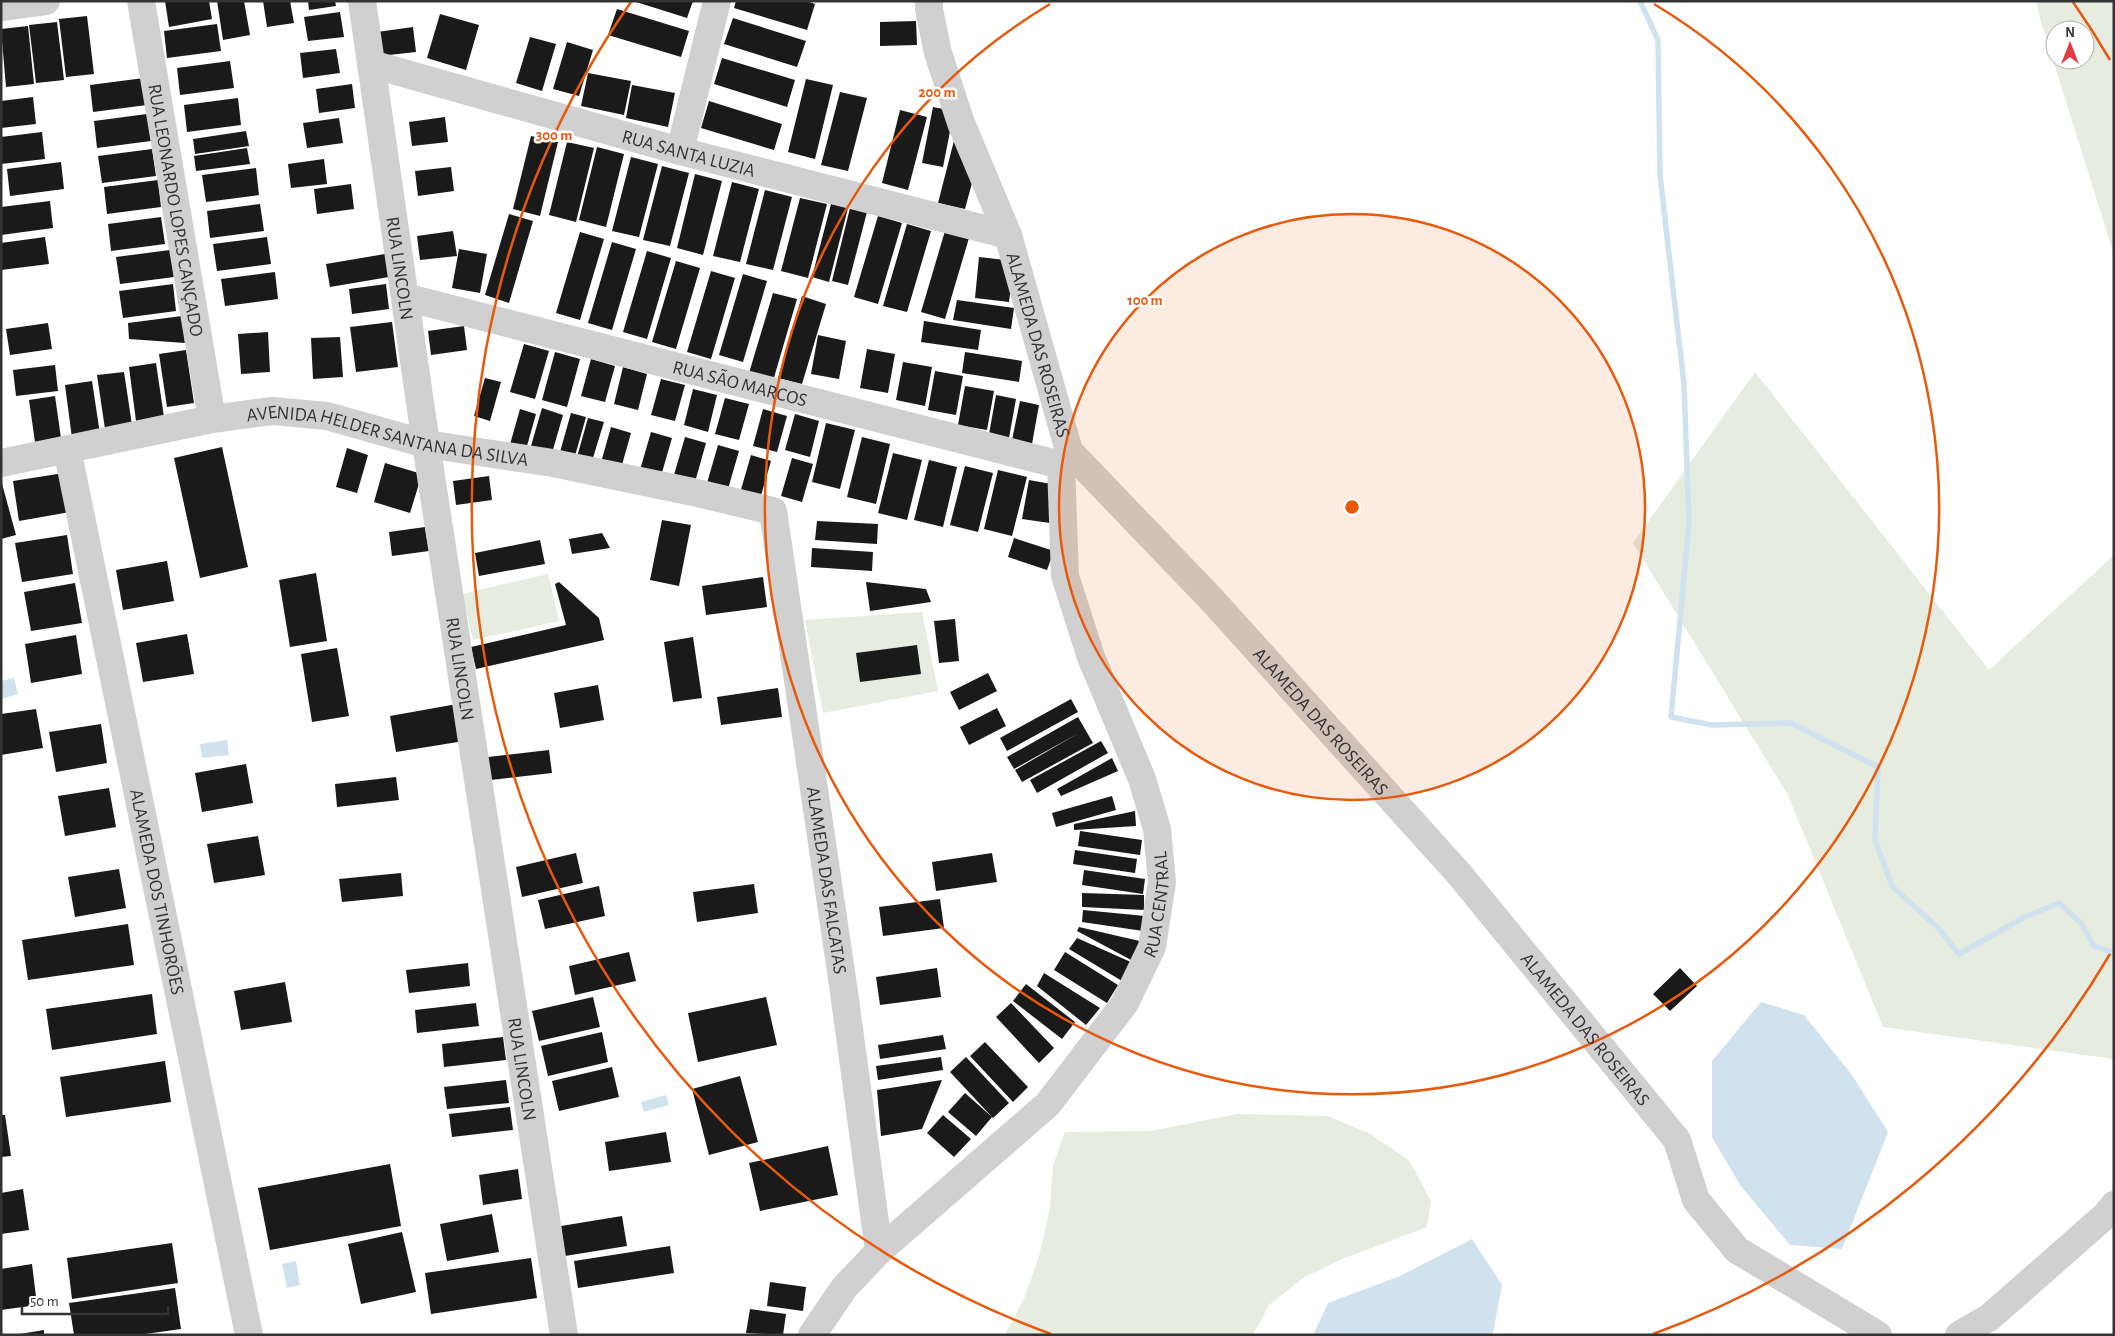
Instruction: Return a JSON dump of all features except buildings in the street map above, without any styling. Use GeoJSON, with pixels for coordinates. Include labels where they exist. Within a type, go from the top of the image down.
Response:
{"type":"FeatureCollection","features":[{"type":"Feature","properties":{"kind":"street"},"geometry":{"type":"LineString","coordinates":[[1,7],[46,1]]}},
{"type":"Feature","properties":{"kind":"street","name":"RUA LEONARDO LOPES CANÇADO"},"geometry":{"type":"LineString","coordinates":[[141,1],[212,419]]}},
{"type":"Feature","properties":{"kind":"street","name":"RUA LINCOLN"},"geometry":{"type":"LineString","coordinates":[[362,1],[426,444],[564,1335]]}},
{"type":"Feature","properties":{"kind":"street"},"geometry":{"type":"LineString","coordinates":[[680,151],[717,1]]}},
{"type":"Feature","properties":{"kind":"street","name":"ALAMEDA DAS ROSEIRAS"},"geometry":{"type":"LineString","coordinates":[[929,1],[938,53],[962,123],[1008,235],[1065,458],[1213,601],[1460,875],[1677,1140],[1696,1200],[1737,1250],[1878,1335]]}},
{"type":"Feature","properties":{"kind":"street","name":"RUA SANTA LUZIA"},"geometry":{"type":"LineString","coordinates":[[371,64],[680,151],[1008,235]]}},
{"type":"Feature","properties":{"kind":"street","name":"RUA SÃO MARCOS"},"geometry":{"type":"LineString","coordinates":[[404,297],[1065,458]]}},
{"type":"Feature","properties":{"kind":"street","name":"AVENIDA HELDER SANTANA DA SILVA"},"geometry":{"type":"LineString","coordinates":[[2,461],[212,419],[272,411],[327,416],[426,444],[552,463],[773,511]]}},
{"type":"Feature","properties":{"kind":"street","name":"ALAMEDA DOS TINHORÕES"},"geometry":{"type":"LineString","coordinates":[[67,449],[249,1335]]}},
{"type":"Feature","properties":{"kind":"street","name":"RUA CENTRAL"},"geometry":{"type":"LineString","coordinates":[[812,1335],[844,1288],[879,1251],[1048,1104],[1125,1002],[1152,947],[1162,882],[1157,829],[1142,779],[1091,657],[1065,576],[1065,458]]}},
{"type":"Feature","properties":{"kind":"street","name":"ALAMEDA DAS FALCATAS"},"geometry":{"type":"LineString","coordinates":[[773,511],[844,992],[879,1251]]}},
{"type":"Feature","properties":{"kind":"street"},"geometry":{"type":"LineString","coordinates":[[1959,1335],[1990,1317],[2114,1206]]}},
{"type":"Feature","properties":{"kind":"shaded area"},"geometry":{"type":"Polygon","coordinates":[[[2036,1],[2114,1],[2114,255],[2056,70],[2095,70],[2095,20],[2045,20],[2045,35],[2036,1]]]}},
{"type":"Feature","properties":{"kind":"shaded area"},"geometry":{"type":"Polygon","coordinates":[[[1755,372],[1989,670],[2114,555],[2114,1059],[1883,1027],[1788,795],[1633,543],[1755,372]]]}},
{"type":"Feature","properties":{"kind":"shaded area"},"geometry":{"type":"Polygon","coordinates":[[[548,574],[559,621],[473,640],[462,594],[548,574]]]}},
{"type":"Feature","properties":{"kind":"shaded area"},"geometry":{"type":"Polygon","coordinates":[[[922,612],[938,691],[823,713],[805,620],[922,612]]]}},
{"type":"Feature","properties":{"kind":"shaded area"},"geometry":{"type":"Polygon","coordinates":[[[1237,1114],[1328,1116],[1370,1134],[1409,1160],[1431,1201],[1427,1227],[1342,1259],[1303,1278],[1269,1305],[1253,1335],[1005,1335],[1024,1299],[1039,1256],[1050,1208],[1053,1165],[1065,1132],[1150,1131],[1237,1114]]]}},
{"type":"Feature","properties":{"kind":"water"},"geometry":{"type":"Polygon","coordinates":[[[14,678],[18,694],[1,699],[1,681],[14,678]]]}},
{"type":"Feature","properties":{"kind":"water"},"geometry":{"type":"Polygon","coordinates":[[[227,740],[229,755],[202,758],[200,744],[227,740]]]}},
{"type":"Feature","properties":{"kind":"water"},"geometry":{"type":"Polygon","coordinates":[[[1761,1002],[1804,1015],[1852,1075],[1888,1132],[1842,1249],[1790,1245],[1740,1185],[1712,1137],[1712,1061],[1761,1002]]]}},
{"type":"Feature","properties":{"kind":"water"},"geometry":{"type":"Polygon","coordinates":[[[666,1095],[669,1105],[644,1112],[641,1102],[666,1095]]]}},
{"type":"Feature","properties":{"kind":"water"},"geometry":{"type":"Polygon","coordinates":[[[1472,1239],[1502,1285],[1493,1333],[1487,1335],[1317,1335],[1314,1333],[1328,1303],[1400,1276],[1472,1239]]]}},
{"type":"Feature","properties":{"kind":"water"},"geometry":{"type":"Polygon","coordinates":[[[296,1261],[300,1285],[287,1288],[282,1264],[296,1261]]]}},
{"type":"Feature","properties":{"kind":"waterway"},"geometry":{"type":"LineString","coordinates":[[1640,1],[1658,40],[1660,175],[1684,384],[1689,523],[1671,717],[1712,725],[1791,723],[1878,767],[1875,840],[1892,886],[1938,928],[1959,954],[2025,917],[2059,903],[2081,923],[2094,946],[2114,953]]}}]}
